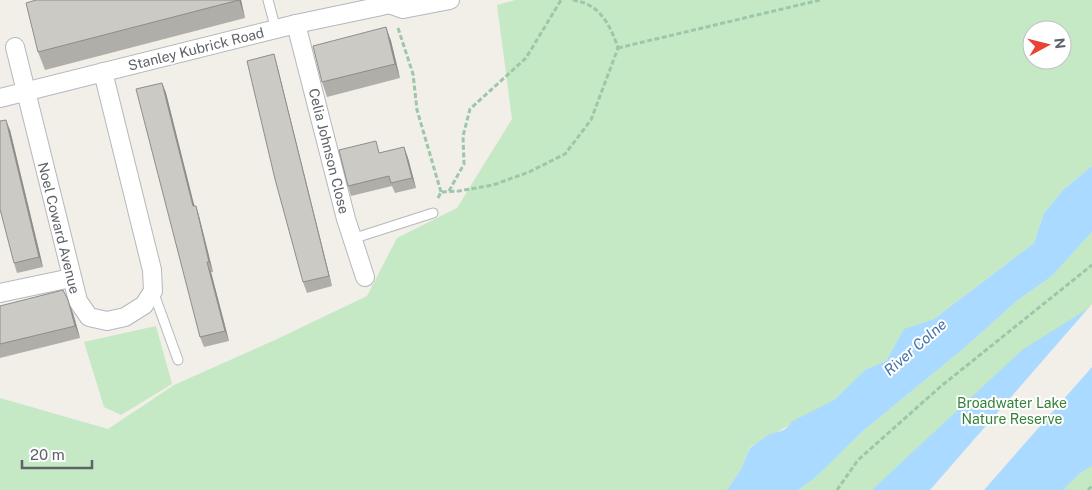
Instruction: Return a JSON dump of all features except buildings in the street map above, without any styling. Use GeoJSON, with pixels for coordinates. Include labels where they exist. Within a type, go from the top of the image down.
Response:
{"type":"FeatureCollection","features":[{"type":"Feature","properties":{"kind":"street","name":"Stanley Kubrick Road"},"geometry":{"type":"LineString","coordinates":[[0,98],[389,2],[403,9],[450,0]]}},
{"type":"Feature","properties":{"kind":"street","name":"Celia Johnson Close"},"geometry":{"type":"LineString","coordinates":[[296,24],[352,239],[365,276]]}},
{"type":"Feature","properties":{"kind":"street","name":"Noel Coward Avenue"},"geometry":{"type":"LineString","coordinates":[[15,47],[78,301],[89,317],[107,321],[125,317],[144,305],[153,291]]}},
{"type":"Feature","properties":{"kind":"street"},"geometry":{"type":"LineString","coordinates":[[104,72],[152,270],[153,291]]}},
{"type":"Feature","properties":{"kind":"street"},"geometry":{"type":"LineString","coordinates":[[0,293],[72,278]]}},
{"type":"Feature","properties":{"kind":"lane"},"geometry":{"type":"LineString","coordinates":[[268,0],[276,30]]}},
{"type":"Feature","properties":{"kind":"lane"},"geometry":{"type":"LineString","coordinates":[[352,239],[433,213]]}},
{"type":"Feature","properties":{"kind":"lane"},"geometry":{"type":"LineString","coordinates":[[153,291],[178,360]]}},
{"type":"Feature","properties":{"kind":"path"},"geometry":{"type":"LineString","coordinates":[[449,191],[464,164],[463,136],[470,108],[526,58],[561,0]]}},
{"type":"Feature","properties":{"kind":"path"},"geometry":{"type":"LineString","coordinates":[[441,192],[493,185],[529,172],[565,154],[591,120],[618,48],[611,26],[594,6],[572,0]]}},
{"type":"Feature","properties":{"kind":"path"},"geometry":{"type":"LineString","coordinates":[[618,48],[820,0]]}},
{"type":"Feature","properties":{"kind":"path"},"geometry":{"type":"LineString","coordinates":[[389,2],[412,74],[417,110],[441,192],[433,213]]}},
{"type":"Feature","properties":{"kind":"path"},"geometry":{"type":"LineString","coordinates":[[837,490],[858,460],[940,386],[1092,264]]}},
{"type":"Feature","properties":{"kind":"path"},"geometry":{"type":"LineString","coordinates":[[1088,490],[1092,486]]}},
{"type":"Feature","properties":{"kind":"green space"},"geometry":{"type":"Polygon","coordinates":[[[515,0],[1092,0],[1092,166],[1063,190],[1044,213],[1034,243],[934,319],[904,330],[886,361],[865,370],[834,400],[750,447],[740,471],[727,490],[0,490],[0,398],[108,429],[174,385],[367,296],[397,238],[457,208],[512,119],[497,5],[515,0]]]}},
{"type":"Feature","properties":{"kind":"green space","name":"Broadwater Lake Nature Reserve"},"geometry":{"type":"Polygon","coordinates":[[[1092,232],[1092,490],[798,490],[815,478],[864,430],[963,349],[1018,300],[1052,276],[1092,232]]]}},
{"type":"Feature","properties":{"kind":"green space"},"geometry":{"type":"Polygon","coordinates":[[[156,326],[172,384],[121,415],[104,407],[84,342],[156,326]]]}},
{"type":"Feature","properties":{"kind":"water","name":"River Colne"},"geometry":{"type":"Polygon","coordinates":[[[1092,166],[1092,232],[1052,276],[1018,300],[963,349],[864,430],[815,478],[798,490],[727,490],[740,471],[750,448],[770,434],[784,430],[793,421],[834,400],[865,370],[886,361],[904,329],[934,319],[1034,243],[1044,213],[1063,190],[1092,166]]]}},
{"type":"Feature","properties":{"kind":"water"},"geometry":{"type":"Polygon","coordinates":[[[1092,306],[1092,466],[1080,473],[1063,490],[872,490],[1022,350],[1092,306]]]}},
{"type":"Feature","properties":{"kind":"pier"},"geometry":{"type":"Polygon","coordinates":[[[1092,304],[1092,367],[984,490],[930,490],[1092,304]]]}}]}
